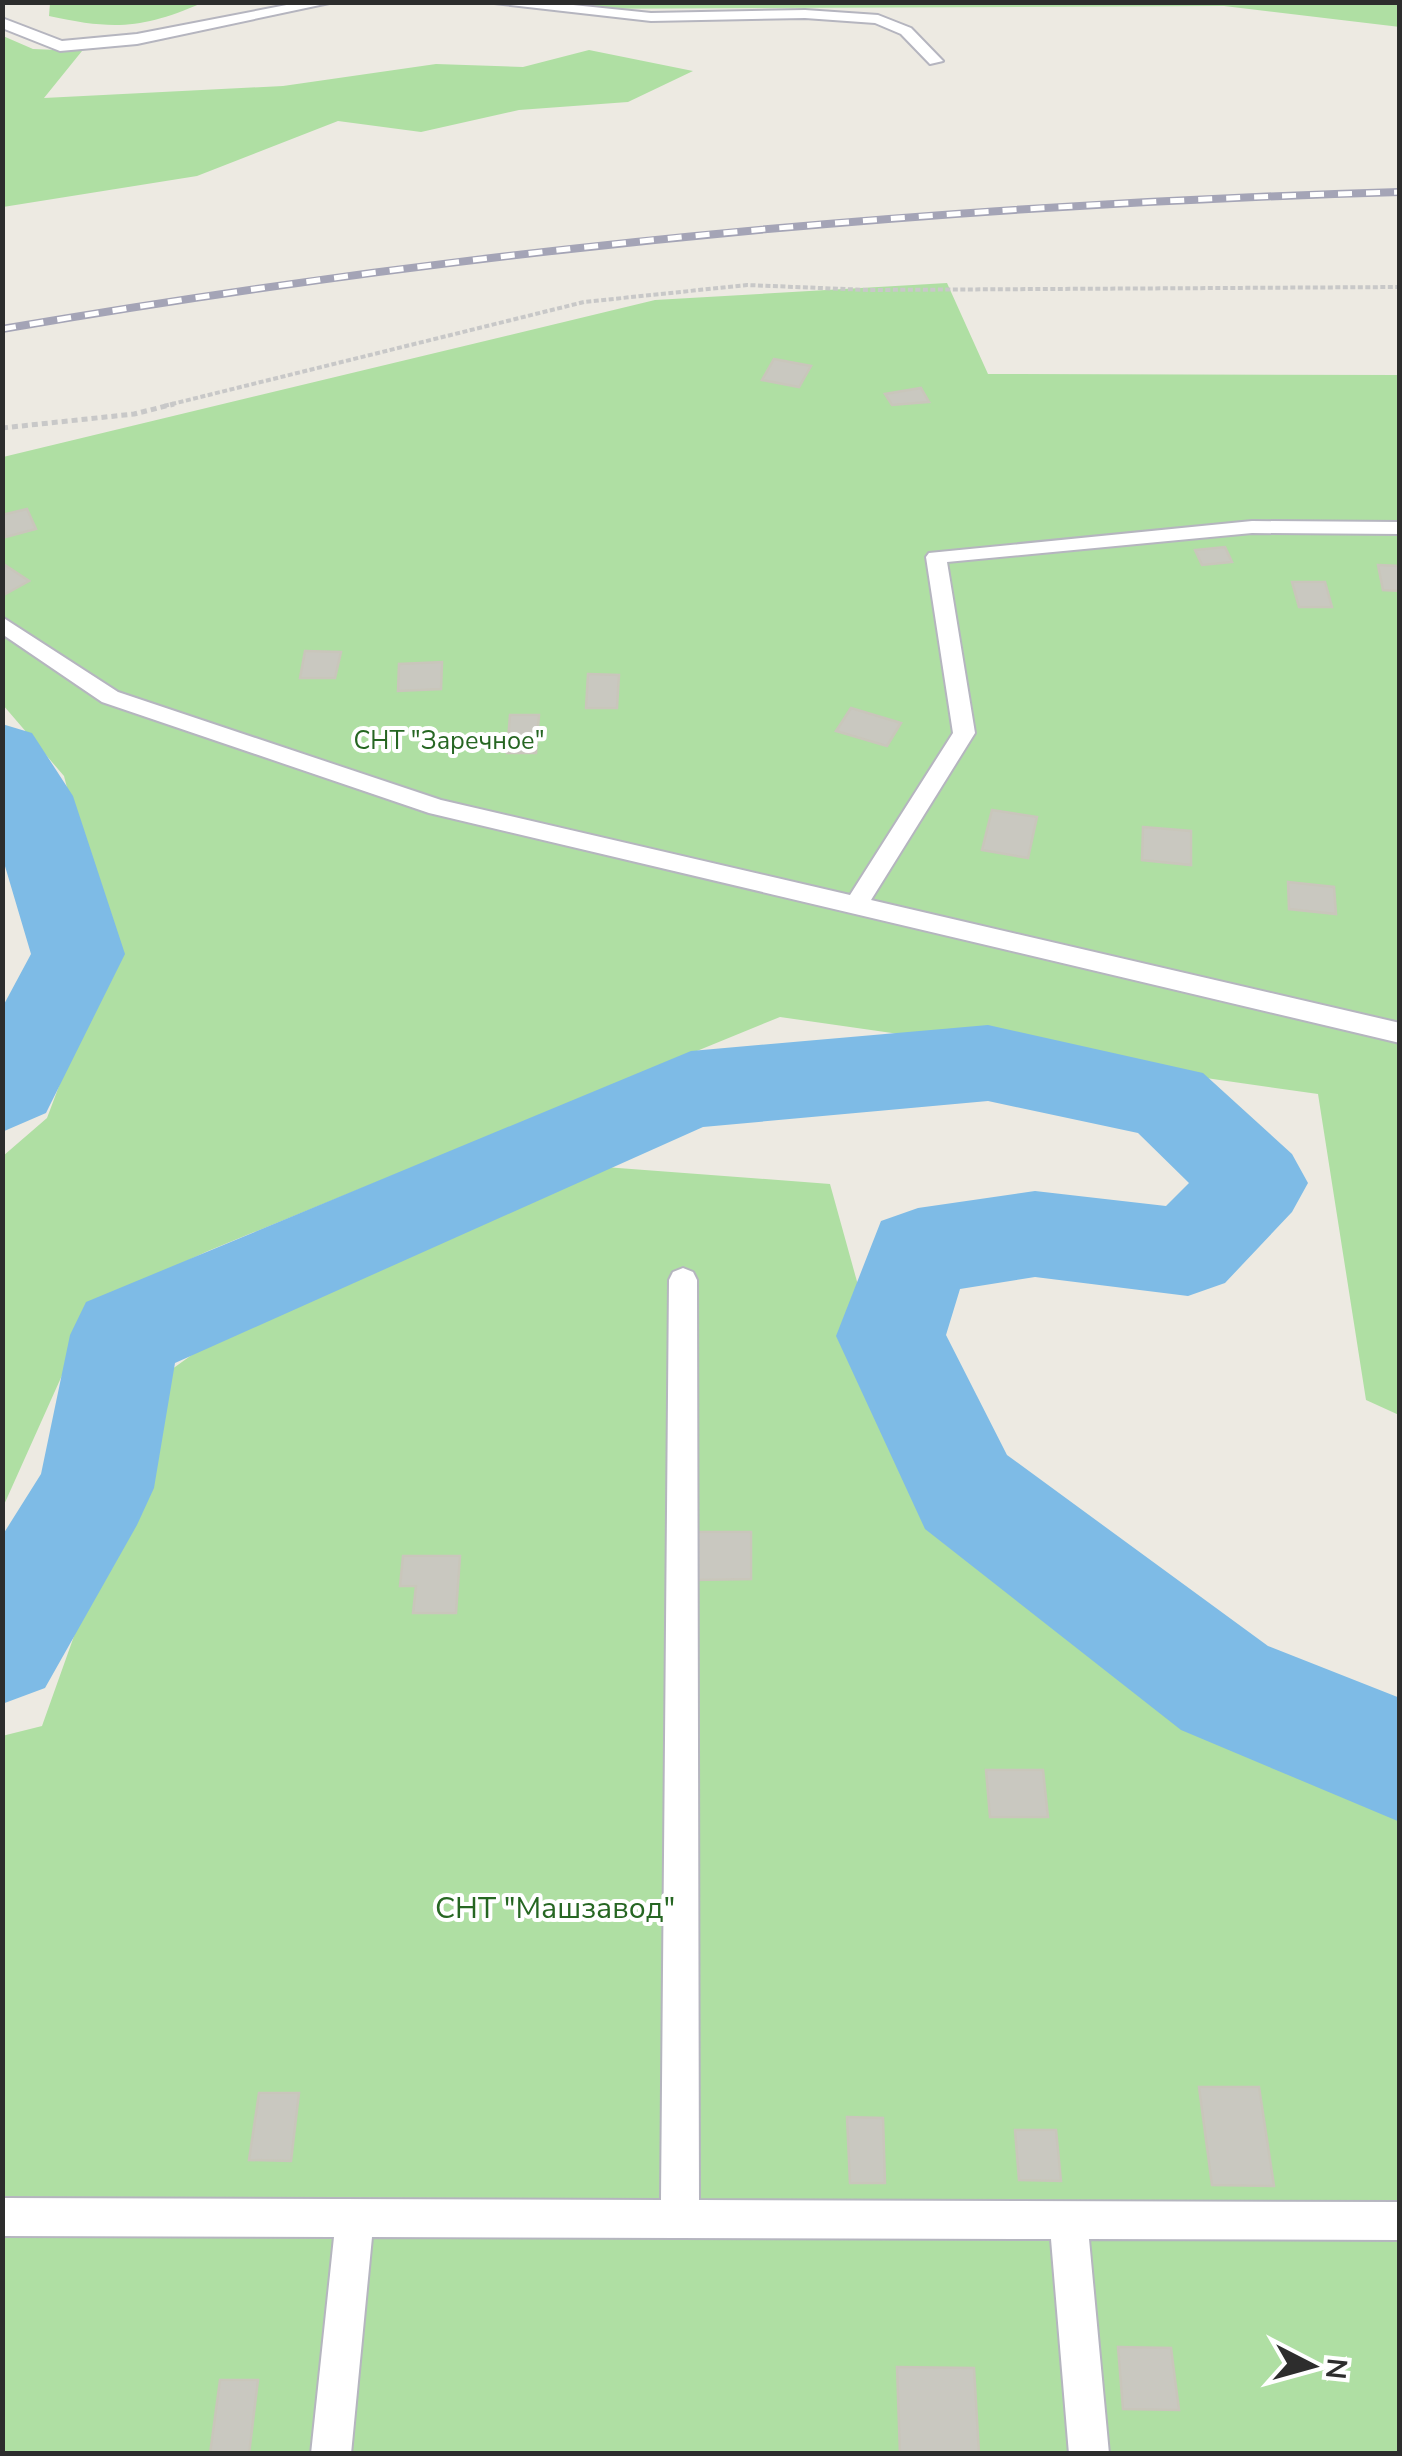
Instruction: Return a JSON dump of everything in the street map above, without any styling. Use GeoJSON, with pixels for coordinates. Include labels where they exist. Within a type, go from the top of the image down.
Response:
{"type":"FeatureCollection","features":[{"type":"Feature","properties":{"kind":"lane"},"geometry":{"type":"LineString","coordinates":[[2,22],[60,46],[137,38],[327,2]]}},
{"type":"Feature","properties":{"kind":"lane"},"geometry":{"type":"LineString","coordinates":[[492,2],[651,18],[805,14],[878,18],[906,31],[935,61]]}},
{"type":"Feature","properties":{"kind":"lane"},"geometry":{"type":"LineString","coordinates":[[854,908],[964,733],[936,557],[1252,527],[1400,528]]}},
{"type":"Feature","properties":{"kind":"lane"},"geometry":{"type":"LineString","coordinates":[[2,624],[110,697],[419,801],[854,908],[1400,1033]]}},
{"type":"Feature","properties":{"kind":"lane"},"geometry":{"type":"LineString","coordinates":[[680,2219],[683,1280]]}},
{"type":"Feature","properties":{"kind":"lane"},"geometry":{"type":"LineString","coordinates":[[2,2218],[1400,2221]]}},
{"type":"Feature","properties":{"kind":"lane"},"geometry":{"type":"LineString","coordinates":[[331,2454],[355,2219]]}},
{"type":"Feature","properties":{"kind":"lane"},"geometry":{"type":"LineString","coordinates":[[1068,2220],[1088,2454]]}},
{"type":"Feature","properties":{"kind":"path"},"geometry":{"type":"LineString","coordinates":[[2,428],[134,414],[584,302],[748,285],[869,290],[1400,287]]}},
{"type":"Feature","properties":{"kind":"green space"},"geometry":{"type":"Polygon","coordinates":[[[50,2],[202,3],[162,18],[110,25],[49,16],[50,2]]]}},
{"type":"Feature","properties":{"kind":"green space"},"geometry":{"type":"Polygon","coordinates":[[[1399,2],[1400,27],[1224,6],[560,9],[538,3],[1399,2]]]}},
{"type":"Feature","properties":{"kind":"green space"},"geometry":{"type":"Polygon","coordinates":[[[3,36],[33,49],[82,51],[44,98],[283,86],[436,64],[523,67],[589,50],[693,71],[628,102],[519,110],[421,132],[338,121],[197,176],[3,207],[3,36]]]}},
{"type":"Feature","properties":{"kind":"green space","name":"СНТ \"Заречное\""},"geometry":{"type":"Polygon","coordinates":[[[947,283],[988,374],[1399,375],[1399,1415],[1366,1400],[1318,1094],[780,1017],[208,1251],[94,1304],[3,1507],[3,1156],[47,1118],[109,953],[64,776],[3,705],[3,457],[655,300],[947,283]]]}},
{"type":"Feature","properties":{"kind":"green space","name":"СНТ \"Машзавод\""},"geometry":{"type":"Polygon","coordinates":[[[565,1164],[830,1184],[918,1502],[1270,1740],[1399,1772],[1399,2453],[3,2453],[2,1736],[42,1726],[168,1372],[281,1291],[565,1164]]]}},
{"type":"Feature","properties":{"kind":"building"},"geometry":{"type":"Polygon","coordinates":[[[774,359],[811,366],[799,387],[762,380],[774,359]]]}},
{"type":"Feature","properties":{"kind":"building"},"geometry":{"type":"Polygon","coordinates":[[[921,388],[929,402],[892,405],[885,394],[921,388]]]}},
{"type":"Feature","properties":{"kind":"building"},"geometry":{"type":"Polygon","coordinates":[[[27,509],[36,529],[6,537],[2,515],[27,509]]]}},
{"type":"Feature","properties":{"kind":"building"},"geometry":{"type":"Polygon","coordinates":[[[1225,547],[1232,562],[1202,565],[1195,550],[1225,547]]]}},
{"type":"Feature","properties":{"kind":"building"},"geometry":{"type":"Polygon","coordinates":[[[2,563],[29,581],[2,596],[2,563]]]}},
{"type":"Feature","properties":{"kind":"building"},"geometry":{"type":"Polygon","coordinates":[[[1378,565],[1400,566],[1400,591],[1383,590],[1378,565]]]}},
{"type":"Feature","properties":{"kind":"building"},"geometry":{"type":"Polygon","coordinates":[[[1292,582],[1325,582],[1332,607],[1299,607],[1292,582]]]}},
{"type":"Feature","properties":{"kind":"building"},"geometry":{"type":"Polygon","coordinates":[[[305,651],[341,652],[335,678],[300,678],[305,651]]]}},
{"type":"Feature","properties":{"kind":"building"},"geometry":{"type":"Polygon","coordinates":[[[442,662],[441,689],[398,691],[399,664],[442,662]]]}},
{"type":"Feature","properties":{"kind":"building"},"geometry":{"type":"Polygon","coordinates":[[[588,674],[619,675],[617,708],[586,708],[588,674]]]}},
{"type":"Feature","properties":{"kind":"building"},"geometry":{"type":"Polygon","coordinates":[[[851,708],[901,723],[887,746],[836,731],[851,708]]]}},
{"type":"Feature","properties":{"kind":"building"},"geometry":{"type":"Polygon","coordinates":[[[510,715],[539,715],[536,753],[507,753],[510,715]]]}},
{"type":"Feature","properties":{"kind":"building"},"geometry":{"type":"Polygon","coordinates":[[[992,810],[1037,817],[1028,858],[982,850],[992,810]]]}},
{"type":"Feature","properties":{"kind":"building"},"geometry":{"type":"Polygon","coordinates":[[[1143,827],[1191,831],[1191,865],[1142,860],[1143,827]]]}},
{"type":"Feature","properties":{"kind":"building"},"geometry":{"type":"Polygon","coordinates":[[[1288,882],[1334,887],[1336,914],[1289,909],[1288,882]]]}},
{"type":"Feature","properties":{"kind":"building"},"geometry":{"type":"Polygon","coordinates":[[[694,1532],[751,1532],[751,1579],[694,1580],[694,1532]]]}},
{"type":"Feature","properties":{"kind":"building"},"geometry":{"type":"Polygon","coordinates":[[[403,1556],[460,1556],[456,1613],[413,1613],[416,1586],[400,1586],[403,1556]]]}},
{"type":"Feature","properties":{"kind":"building"},"geometry":{"type":"Polygon","coordinates":[[[986,1770],[1043,1770],[1048,1817],[990,1817],[986,1770]]]}},
{"type":"Feature","properties":{"kind":"building"},"geometry":{"type":"Polygon","coordinates":[[[1199,2087],[1259,2087],[1274,2186],[1212,2185],[1199,2087]]]}},
{"type":"Feature","properties":{"kind":"building"},"geometry":{"type":"Polygon","coordinates":[[[259,2093],[299,2093],[291,2161],[249,2160],[259,2093]]]}},
{"type":"Feature","properties":{"kind":"building"},"geometry":{"type":"Polygon","coordinates":[[[847,2117],[883,2118],[885,2183],[850,2183],[847,2117]]]}},
{"type":"Feature","properties":{"kind":"building"},"geometry":{"type":"Polygon","coordinates":[[[1015,2130],[1056,2130],[1061,2181],[1019,2180],[1015,2130]]]}},
{"type":"Feature","properties":{"kind":"building"},"geometry":{"type":"Polygon","coordinates":[[[1118,2347],[1171,2348],[1179,2410],[1123,2409],[1118,2347]]]}},
{"type":"Feature","properties":{"kind":"building"},"geometry":{"type":"Polygon","coordinates":[[[897,2367],[974,2368],[979,2454],[900,2454],[897,2367]]]}},
{"type":"Feature","properties":{"kind":"building"},"geometry":{"type":"Polygon","coordinates":[[[220,2380],[258,2380],[249,2454],[210,2454],[220,2380]]]}},
{"type":"Feature","properties":{"kind":"waterway"},"geometry":{"type":"LineString","coordinates":[[2,753],[29,796],[78,954],[11,1086],[2,1093]]}},
{"type":"Feature","properties":{"kind":"waterway"},"geometry":{"type":"LineString","coordinates":[[2,1647],[96,1488],[125,1335],[691,1090],[988,1063],[1168,1101],[1256,1183],[1188,1252],[1035,1234],[918,1252],[891,1336],[966,1492],[1225,1688],[1400,1760]]}},
{"type":"Feature","properties":{"kind":"railway"},"geometry":{"type":"LineString","coordinates":[[2,329],[351,276],[699,235],[1048,208],[1400,192]]}}]}
